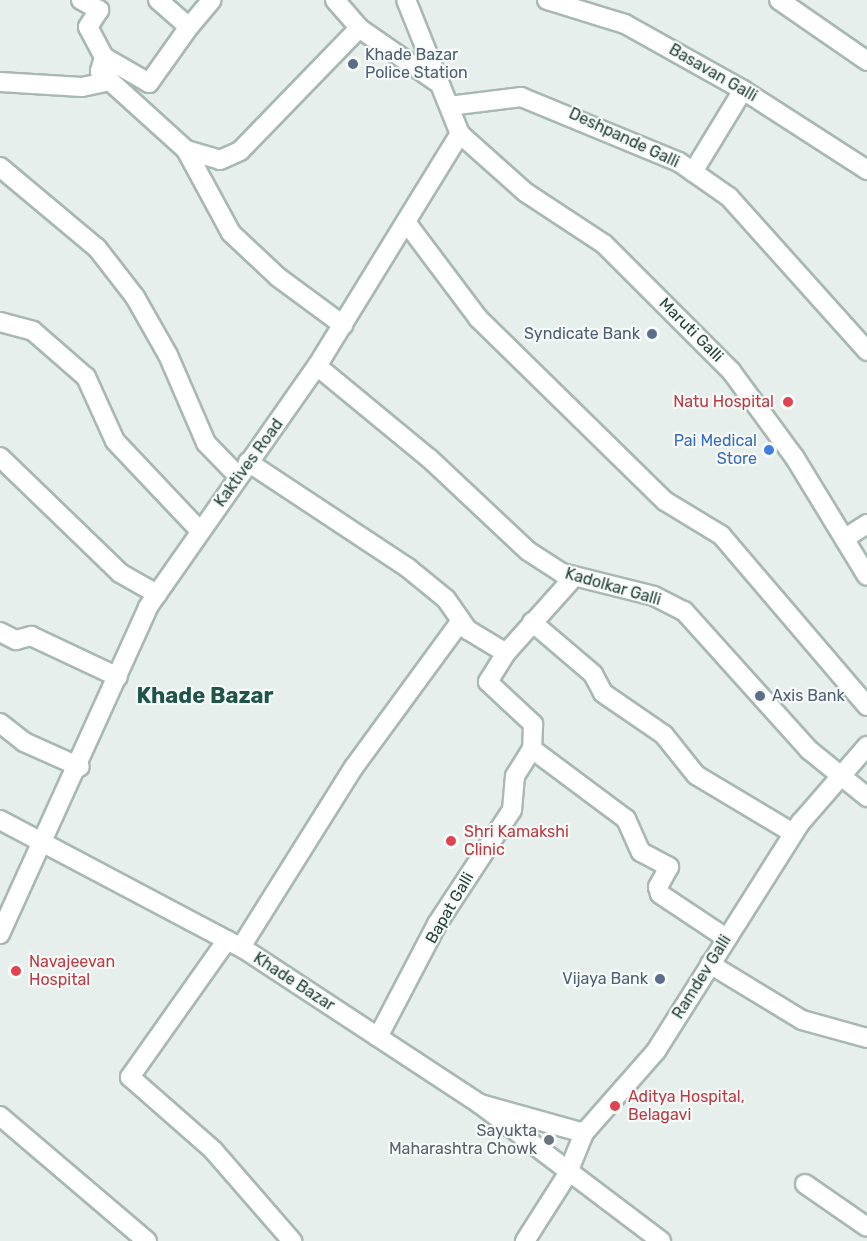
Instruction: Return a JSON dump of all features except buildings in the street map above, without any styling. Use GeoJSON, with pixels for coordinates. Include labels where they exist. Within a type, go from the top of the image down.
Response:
{"type":"FeatureCollection","features":[{"type":"Feature","properties":{"kind":"street"},"geometry":{"type":"LineString","coordinates":[[81,0],[105,5],[88,27],[104,57],[149,83],[189,27],[212,0]]}},
{"type":"Feature","properties":{"kind":"street"},"geometry":{"type":"LineString","coordinates":[[158,0],[189,27]]}},
{"type":"Feature","properties":{"kind":"street"},"geometry":{"type":"LineString","coordinates":[[335,0],[359,28],[440,84]]}},
{"type":"Feature","properties":{"kind":"street"},"geometry":{"type":"LineString","coordinates":[[406,0],[460,134]]}},
{"type":"Feature","properties":{"kind":"street","name":"Basavan Galli"},"geometry":{"type":"LineString","coordinates":[[547,0],[625,24],[743,90],[867,170]]}},
{"type":"Feature","properties":{"kind":"street"},"geometry":{"type":"LineString","coordinates":[[779,0],[867,61]]}},
{"type":"Feature","properties":{"kind":"street"},"geometry":{"type":"LineString","coordinates":[[186,150],[220,160],[240,151],[359,28]]}},
{"type":"Feature","properties":{"kind":"street"},"geometry":{"type":"LineString","coordinates":[[104,57],[100,71],[186,150],[231,233],[278,277],[343,325]]}},
{"type":"Feature","properties":{"kind":"street"},"geometry":{"type":"LineString","coordinates":[[0,82],[82,87],[110,81]]}},
{"type":"Feature","properties":{"kind":"street"},"geometry":{"type":"LineString","coordinates":[[693,172],[743,90]]}},
{"type":"Feature","properties":{"kind":"street","name":"Deshpande Galli"},"geometry":{"type":"LineString","coordinates":[[449,106],[531,99],[693,172],[729,197],[867,351]]}},
{"type":"Feature","properties":{"kind":"street","name":"Kaktives Road"},"geometry":{"type":"LineString","coordinates":[[0,934],[41,843],[80,767],[118,677],[157,594],[317,366],[460,134]]}},
{"type":"Feature","properties":{"kind":"street","name":"Maruti Galli"},"geometry":{"type":"LineString","coordinates":[[460,134],[525,192],[603,244],[731,371],[847,537],[867,576]]}},
{"type":"Feature","properties":{"kind":"street"},"geometry":{"type":"LineString","coordinates":[[0,167],[97,248],[135,297],[168,355],[206,443],[243,469],[408,568],[446,599],[461,621],[506,653]]}},
{"type":"Feature","properties":{"kind":"street"},"geometry":{"type":"LineString","coordinates":[[406,222],[478,318],[665,501],[721,535],[867,706]]}},
{"type":"Feature","properties":{"kind":"street"},"geometry":{"type":"LineString","coordinates":[[0,322],[33,331],[86,377],[115,441],[200,531]]}},
{"type":"Feature","properties":{"kind":"street","name":"Kadolkar Galli"},"geometry":{"type":"LineString","coordinates":[[317,366],[430,459],[528,551],[574,577],[654,596],[684,611],[837,777],[867,797]]}},
{"type":"Feature","properties":{"kind":"street"},"geometry":{"type":"LineString","coordinates":[[0,457],[120,573],[157,594]]}},
{"type":"Feature","properties":{"kind":"street"},"geometry":{"type":"LineString","coordinates":[[847,537],[867,524]]}},
{"type":"Feature","properties":{"kind":"street"},"geometry":{"type":"LineString","coordinates":[[574,577],[506,653],[488,682],[533,724],[532,749],[626,819],[640,852],[669,867],[658,887],[660,894],[726,938]]}},
{"type":"Feature","properties":{"kind":"street"},"geometry":{"type":"LineString","coordinates":[[291,1241],[213,1150],[130,1077],[234,944],[354,767],[461,621]]}},
{"type":"Feature","properties":{"kind":"street"},"geometry":{"type":"LineString","coordinates":[[532,622],[593,674],[603,693],[664,735],[696,775],[794,833]]}},
{"type":"Feature","properties":{"kind":"street"},"geometry":{"type":"LineString","coordinates":[[0,632],[16,640],[31,636],[118,677]]}},
{"type":"Feature","properties":{"kind":"street"},"geometry":{"type":"LineString","coordinates":[[0,723],[24,742],[80,767]]}},
{"type":"Feature","properties":{"kind":"street","name":"Ramdev Galli"},"geometry":{"type":"LineString","coordinates":[[525,1241],[567,1175],[584,1133],[656,1051],[794,833],[837,777],[867,746]]}},
{"type":"Feature","properties":{"kind":"street","name":"Bapat Galli"},"geometry":{"type":"LineString","coordinates":[[378,1037],[437,924],[512,810],[515,776],[532,749]]}},
{"type":"Feature","properties":{"kind":"street","name":"Khade Bazar"},"geometry":{"type":"LineString","coordinates":[[0,820],[234,944],[480,1104],[567,1175],[661,1241]]}},
{"type":"Feature","properties":{"kind":"street"},"geometry":{"type":"LineString","coordinates":[[710,964],[802,1020],[867,1038]]}},
{"type":"Feature","properties":{"kind":"street"},"geometry":{"type":"LineString","coordinates":[[480,1104],[584,1133]]}},
{"type":"Feature","properties":{"kind":"street"},"geometry":{"type":"LineString","coordinates":[[0,1116],[147,1241]]}},
{"type":"Feature","properties":{"kind":"street"},"geometry":{"type":"LineString","coordinates":[[805,1184],[867,1227]]}},
{"type":"Feature","properties":{"kind":"place","name":"Khade Bazar Police Station"},"geometry":{"type":"Point","coordinates":[353,64]}},
{"type":"Feature","properties":{"kind":"place","name":"Syndicate Bank"},"geometry":{"type":"Point","coordinates":[652,334]}},
{"type":"Feature","properties":{"kind":"place","name":"Natu Hospital"},"geometry":{"type":"Point","coordinates":[788,402]}},
{"type":"Feature","properties":{"kind":"place","name":"Pai Medical Store"},"geometry":{"type":"Point","coordinates":[769,450]}},
{"type":"Feature","properties":{"kind":"place","name":"Axis Bank"},"geometry":{"type":"Point","coordinates":[760,696]}},
{"type":"Feature","properties":{"kind":"place","name":"Shri Kamakshi Clinic"},"geometry":{"type":"Point","coordinates":[451,841]}},
{"type":"Feature","properties":{"kind":"place","name":"Navajeevan Hospital"},"geometry":{"type":"Point","coordinates":[16,971]}},
{"type":"Feature","properties":{"kind":"place","name":"Vijaya Bank"},"geometry":{"type":"Point","coordinates":[660,979]}},
{"type":"Feature","properties":{"kind":"place","name":"Aditya Hospital, Belagavi"},"geometry":{"type":"Point","coordinates":[615,1106]}},
{"type":"Feature","properties":{"kind":"place","name":"Sayukta Maharashtra Chowk"},"geometry":{"type":"Point","coordinates":[549,1140]}},
{"type":"Feature","properties":{"kind":"district","name":"Khade Bazar"},"geometry":{"type":"Point","coordinates":[205,696]}}]}
